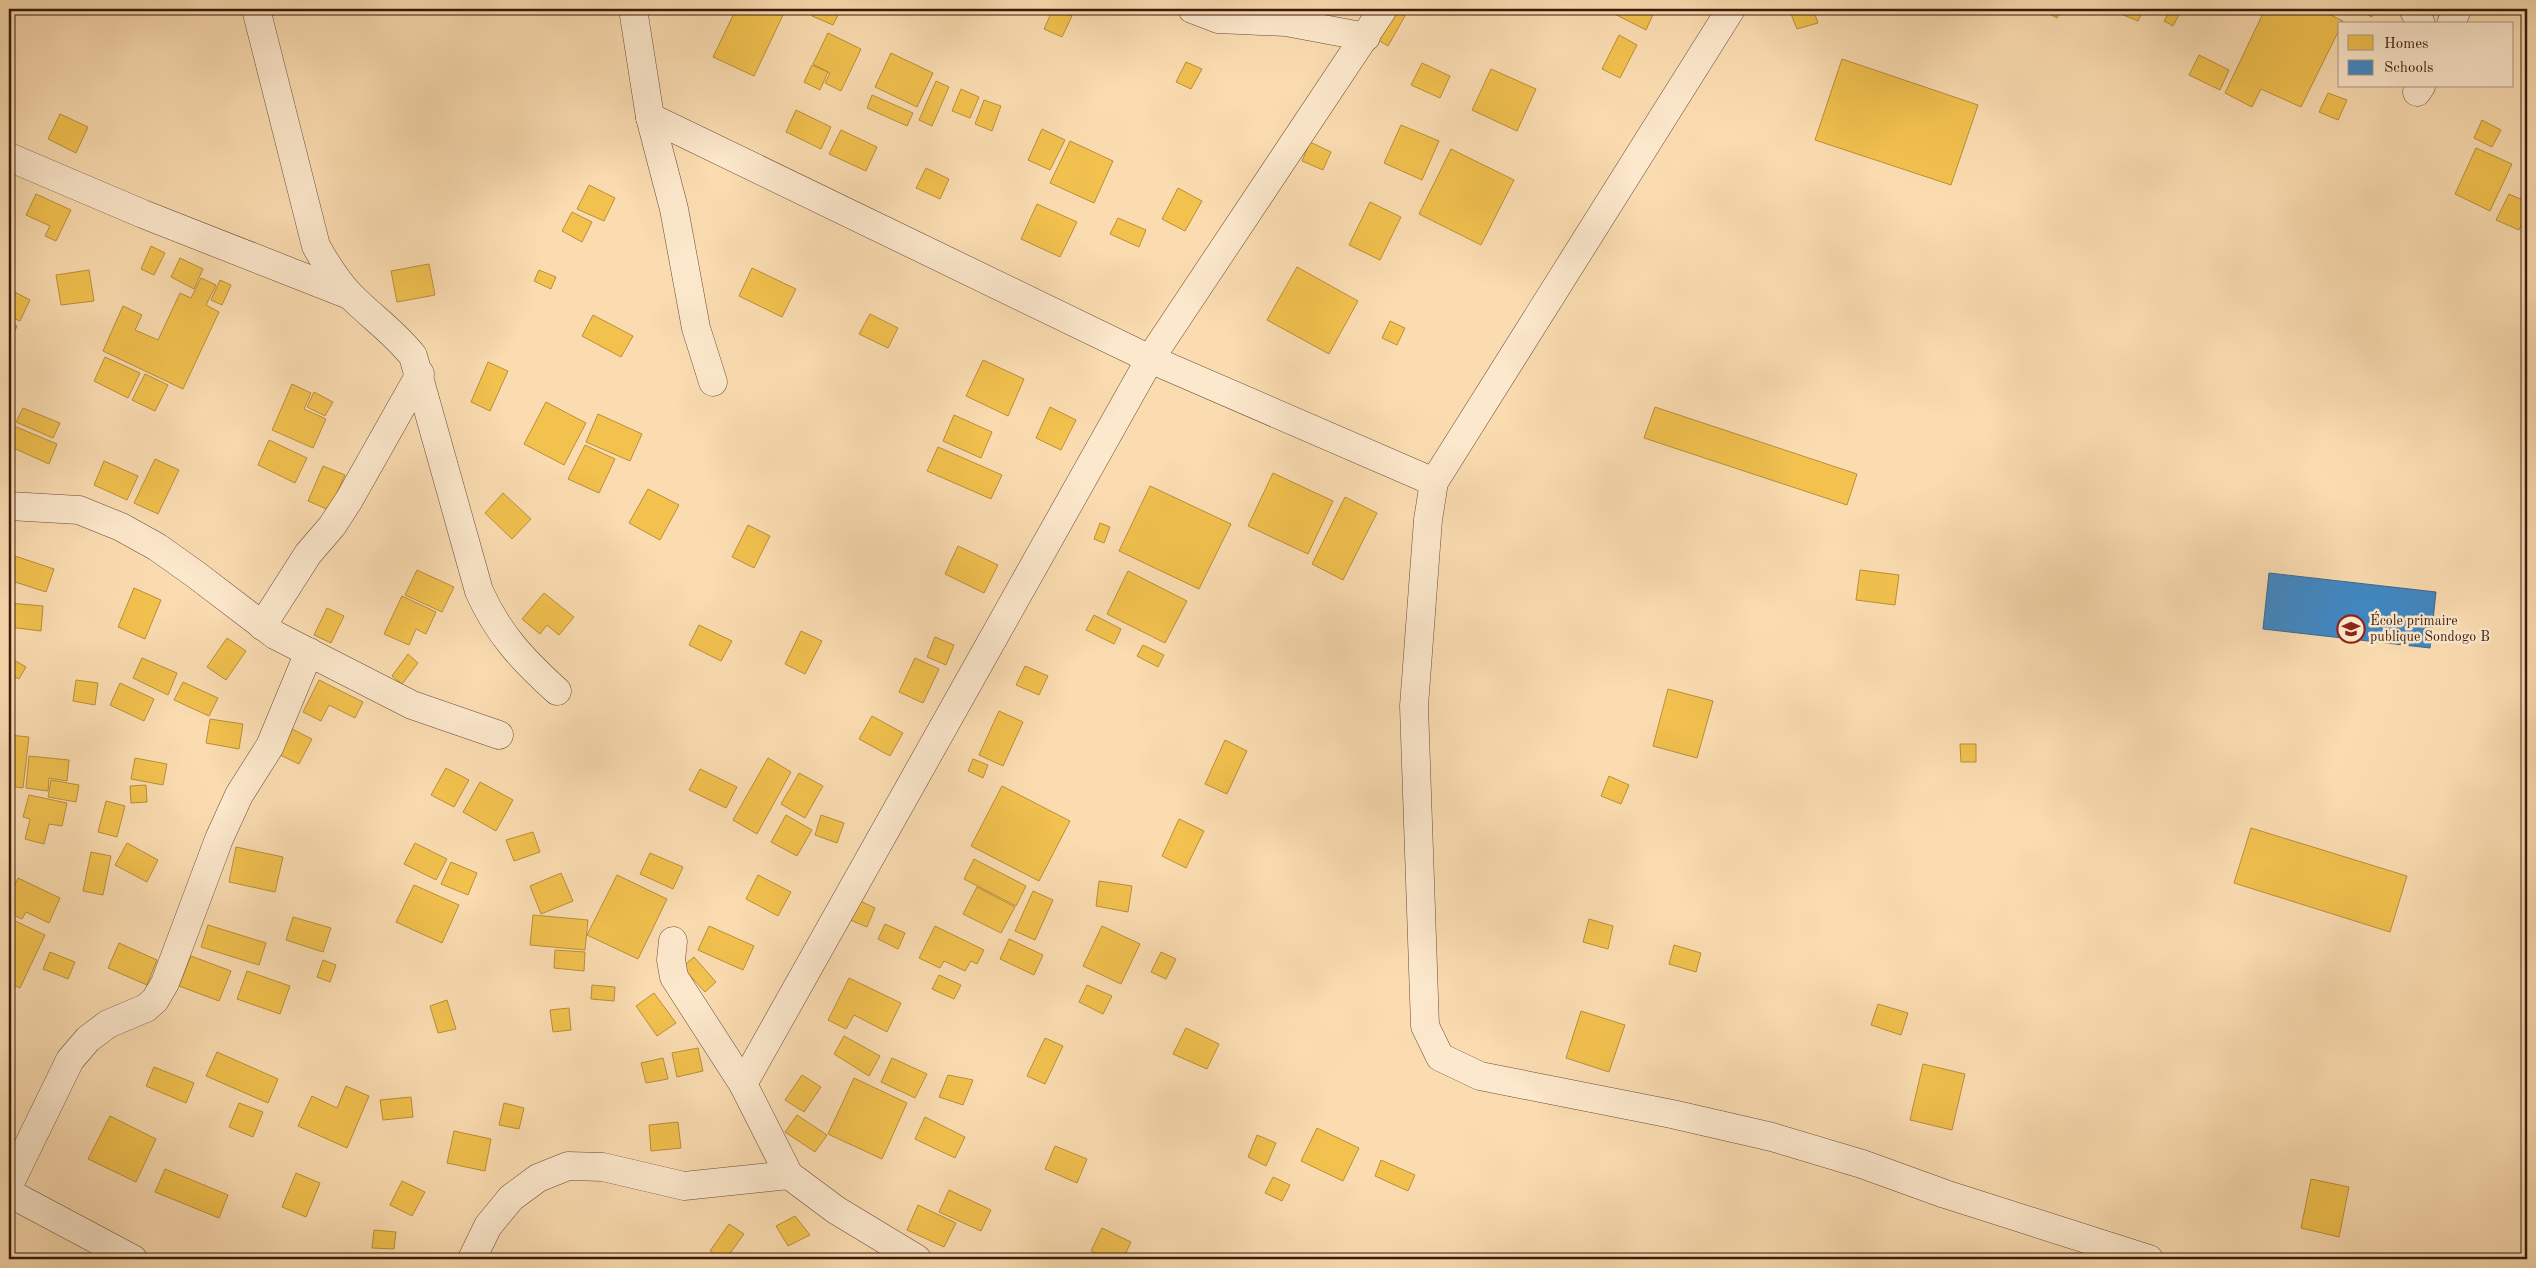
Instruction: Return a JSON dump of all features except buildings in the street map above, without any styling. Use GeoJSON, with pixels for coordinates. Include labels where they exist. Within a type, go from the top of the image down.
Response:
{"type":"FeatureCollection","features":[{"type":"Feature","properties":{"kind":"street"},"geometry":{"type":"LineString","coordinates":[[256,9],[316,246],[330,271],[351,296],[400,339],[413,356],[420,374],[479,591],[491,618],[524,661],[557,691]]}},
{"type":"Feature","properties":{"kind":"street"},"geometry":{"type":"LineString","coordinates":[[633,9],[650,117],[674,209],[696,328],[713,382]]}},
{"type":"Feature","properties":{"kind":"street"},"geometry":{"type":"LineString","coordinates":[[1192,9],[1218,18],[1286,22],[1366,37]]}},
{"type":"Feature","properties":{"kind":"street"},"geometry":{"type":"LineString","coordinates":[[743,1084],[1150,359],[1383,9]]}},
{"type":"Feature","properties":{"kind":"street"},"geometry":{"type":"LineString","coordinates":[[1731,9],[1434,482],[1428,520],[1414,706],[1425,1026],[1440,1057],[1480,1076],[1672,1114],[1772,1137],[1862,1164],[1945,1194],[2149,1259]]}},
{"type":"Feature","properties":{"kind":"street"},"geometry":{"type":"LineString","coordinates":[[2413,9],[2420,22]]}},
{"type":"Feature","properties":{"kind":"street"},"geometry":{"type":"LineString","coordinates":[[2452,22],[2457,9]]}},
{"type":"Feature","properties":{"kind":"street"},"geometry":{"type":"LineString","coordinates":[[650,117],[1150,359],[1434,482]]}},
{"type":"Feature","properties":{"kind":"street"},"geometry":{"type":"LineString","coordinates":[[9,157],[143,214],[351,296]]}},
{"type":"Feature","properties":{"kind":"street"},"geometry":{"type":"LineString","coordinates":[[262,626],[308,554],[332,526],[349,500],[420,374]]}},
{"type":"Feature","properties":{"kind":"street"},"geometry":{"type":"LineString","coordinates":[[9,506],[79,510],[121,527],[157,547],[262,626],[309,652],[412,704],[498,735]]}},
{"type":"Feature","properties":{"kind":"street"},"geometry":{"type":"LineString","coordinates":[[9,1185],[70,1060],[88,1039],[108,1024],[146,1008],[155,1000],[164,983],[219,839],[239,795],[270,746],[309,652]]}},
{"type":"Feature","properties":{"kind":"street"},"geometry":{"type":"LineString","coordinates":[[673,941],[671,960],[674,977],[743,1084],[789,1175],[836,1210],[917,1259]]}},
{"type":"Feature","properties":{"kind":"street"},"geometry":{"type":"LineString","coordinates":[[472,1259],[488,1226],[511,1198],[538,1178],[568,1166],[603,1167],[684,1186],[789,1175]]}},
{"type":"Feature","properties":{"kind":"street"},"geometry":{"type":"LineString","coordinates":[[9,1193],[133,1259]]}},
{"type":"Feature","properties":{"kind":"place","name":"École primaire publique Sondogo B"},"geometry":{"type":"Point","coordinates":[2351,629]}}]}
